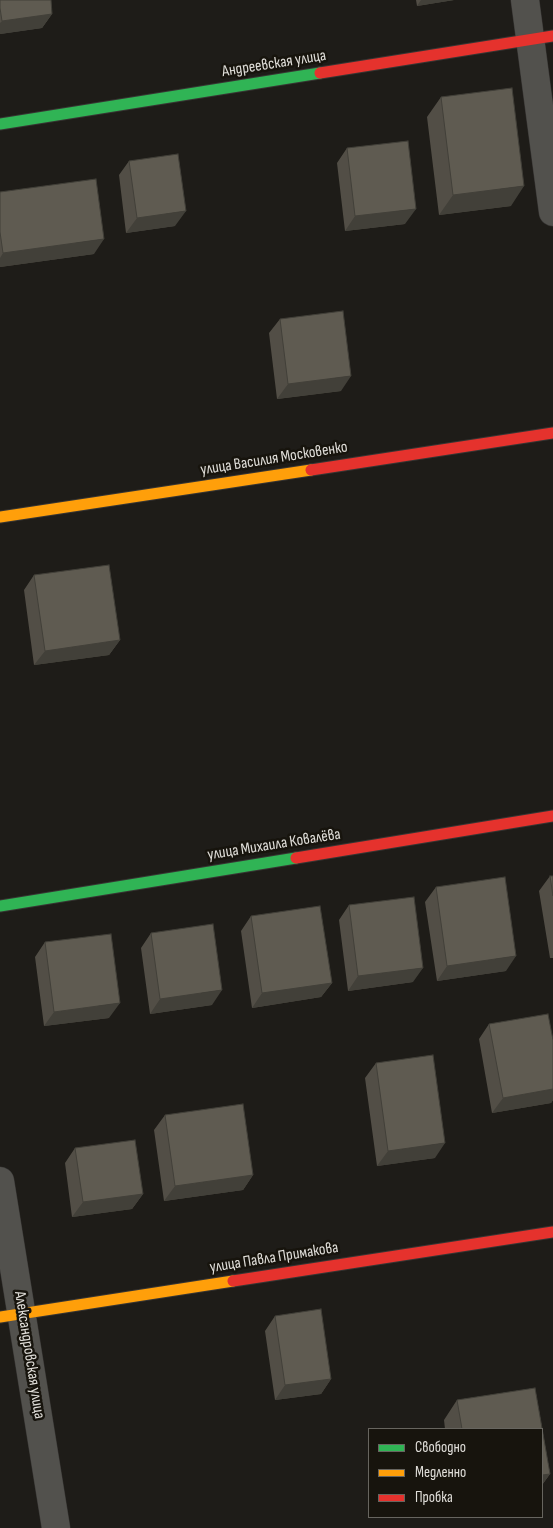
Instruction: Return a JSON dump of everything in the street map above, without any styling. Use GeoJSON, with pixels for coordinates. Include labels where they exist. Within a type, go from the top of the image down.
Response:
{"type":"FeatureCollection","features":[{"type":"Feature","properties":{"kind":"street"},"geometry":{"type":"LineString","coordinates":[[526,0],[541,38],[553,212]]}},
{"type":"Feature","properties":{"kind":"street","name":"Андреевская улица"},"geometry":{"type":"LineString","coordinates":[[0,124],[541,38]]}},
{"type":"Feature","properties":{"kind":"street","name":"улица Василия Московенко"},"geometry":{"type":"LineString","coordinates":[[0,517],[553,433]]}},
{"type":"Feature","properties":{"kind":"street","name":"улица Михаила Ковалёва"},"geometry":{"type":"LineString","coordinates":[[0,906],[553,816]]}},
{"type":"Feature","properties":{"kind":"street","name":"Александровская улица"},"geometry":{"type":"LineString","coordinates":[[0,1181],[11,1315],[56,1528]]}},
{"type":"Feature","properties":{"kind":"street","name":"улица Павла Примакова"},"geometry":{"type":"LineString","coordinates":[[11,1315],[553,1232]]}},
{"type":"Feature","properties":{"kind":"building"},"geometry":{"type":"Polygon","coordinates":[[[0,0],[51,0],[52,14],[2,21],[0,0]]]}},
{"type":"Feature","properties":{"kind":"building"},"geometry":{"type":"Polygon","coordinates":[[[512,88],[524,186],[453,195],[441,97],[512,88]]]}},
{"type":"Feature","properties":{"kind":"building"},"geometry":{"type":"Polygon","coordinates":[[[408,141],[416,209],[355,216],[347,148],[408,141]]]}},
{"type":"Feature","properties":{"kind":"building"},"geometry":{"type":"Polygon","coordinates":[[[178,154],[186,211],[137,218],[129,161],[178,154]]]}},
{"type":"Feature","properties":{"kind":"building"},"geometry":{"type":"Polygon","coordinates":[[[96,179],[104,239],[3,253],[0,232],[0,192],[96,179]]]}},
{"type":"Feature","properties":{"kind":"building"},"geometry":{"type":"Polygon","coordinates":[[[343,311],[351,376],[288,384],[280,319],[343,311]]]}},
{"type":"Feature","properties":{"kind":"building"},"geometry":{"type":"Polygon","coordinates":[[[109,565],[120,640],[45,651],[34,575],[109,565]]]}},
{"type":"Feature","properties":{"kind":"building"},"geometry":{"type":"Polygon","coordinates":[[[550,876],[553,876],[553,896],[550,876]]]}},
{"type":"Feature","properties":{"kind":"building"},"geometry":{"type":"Polygon","coordinates":[[[505,877],[516,956],[447,966],[436,887],[505,877]]]}},
{"type":"Feature","properties":{"kind":"building"},"geometry":{"type":"Polygon","coordinates":[[[414,897],[423,968],[358,976],[349,905],[414,897]]]}},
{"type":"Feature","properties":{"kind":"building"},"geometry":{"type":"Polygon","coordinates":[[[320,906],[332,983],[262,993],[251,916],[320,906]]]}},
{"type":"Feature","properties":{"kind":"building"},"geometry":{"type":"Polygon","coordinates":[[[213,924],[222,990],[160,999],[151,933],[213,924]]]}},
{"type":"Feature","properties":{"kind":"building"},"geometry":{"type":"Polygon","coordinates":[[[111,934],[120,1003],[54,1012],[45,942],[111,934]]]}},
{"type":"Feature","properties":{"kind":"building"},"geometry":{"type":"Polygon","coordinates":[[[548,1014],[553,1040],[553,1089],[503,1098],[489,1024],[548,1014]]]}},
{"type":"Feature","properties":{"kind":"building"},"geometry":{"type":"Polygon","coordinates":[[[433,1055],[445,1143],[388,1151],[376,1063],[433,1055]]]}},
{"type":"Feature","properties":{"kind":"building"},"geometry":{"type":"Polygon","coordinates":[[[243,1104],[253,1175],[175,1186],[165,1115],[243,1104]]]}},
{"type":"Feature","properties":{"kind":"building"},"geometry":{"type":"Polygon","coordinates":[[[135,1140],[143,1194],[83,1202],[75,1148],[135,1140]]]}},
{"type":"Feature","properties":{"kind":"building"},"geometry":{"type":"Polygon","coordinates":[[[321,1309],[331,1379],[285,1385],[275,1316],[321,1309]]]}},
{"type":"Feature","properties":{"kind":"building"},"geometry":{"type":"Polygon","coordinates":[[[535,1388],[542,1428],[462,1428],[457,1400],[535,1388]]]}},
{"type":"Feature","properties":{"kind":"building"},"geometry":{"type":"Polygon","coordinates":[[[543,1434],[550,1474],[543,1475],[543,1434]]]}},
{"type":"Feature","properties":{"kind":"traffic: fast"},"geometry":{"type":"LineString","coordinates":[[0,124],[320,73]]}},
{"type":"Feature","properties":{"kind":"traffic: fast"},"geometry":{"type":"LineString","coordinates":[[0,906],[296,858]]}},
{"type":"Feature","properties":{"kind":"traffic: slow"},"geometry":{"type":"LineString","coordinates":[[0,517],[311,470]]}},
{"type":"Feature","properties":{"kind":"traffic: slow"},"geometry":{"type":"LineString","coordinates":[[0,1317],[233,1281]]}},
{"type":"Feature","properties":{"kind":"traffic: jam"},"geometry":{"type":"LineString","coordinates":[[320,73],[553,36]]}},
{"type":"Feature","properties":{"kind":"traffic: jam"},"geometry":{"type":"LineString","coordinates":[[311,470],[553,433]]}},
{"type":"Feature","properties":{"kind":"traffic: jam"},"geometry":{"type":"LineString","coordinates":[[296,858],[553,816]]}},
{"type":"Feature","properties":{"kind":"traffic: jam"},"geometry":{"type":"LineString","coordinates":[[233,1281],[553,1232]]}}]}
